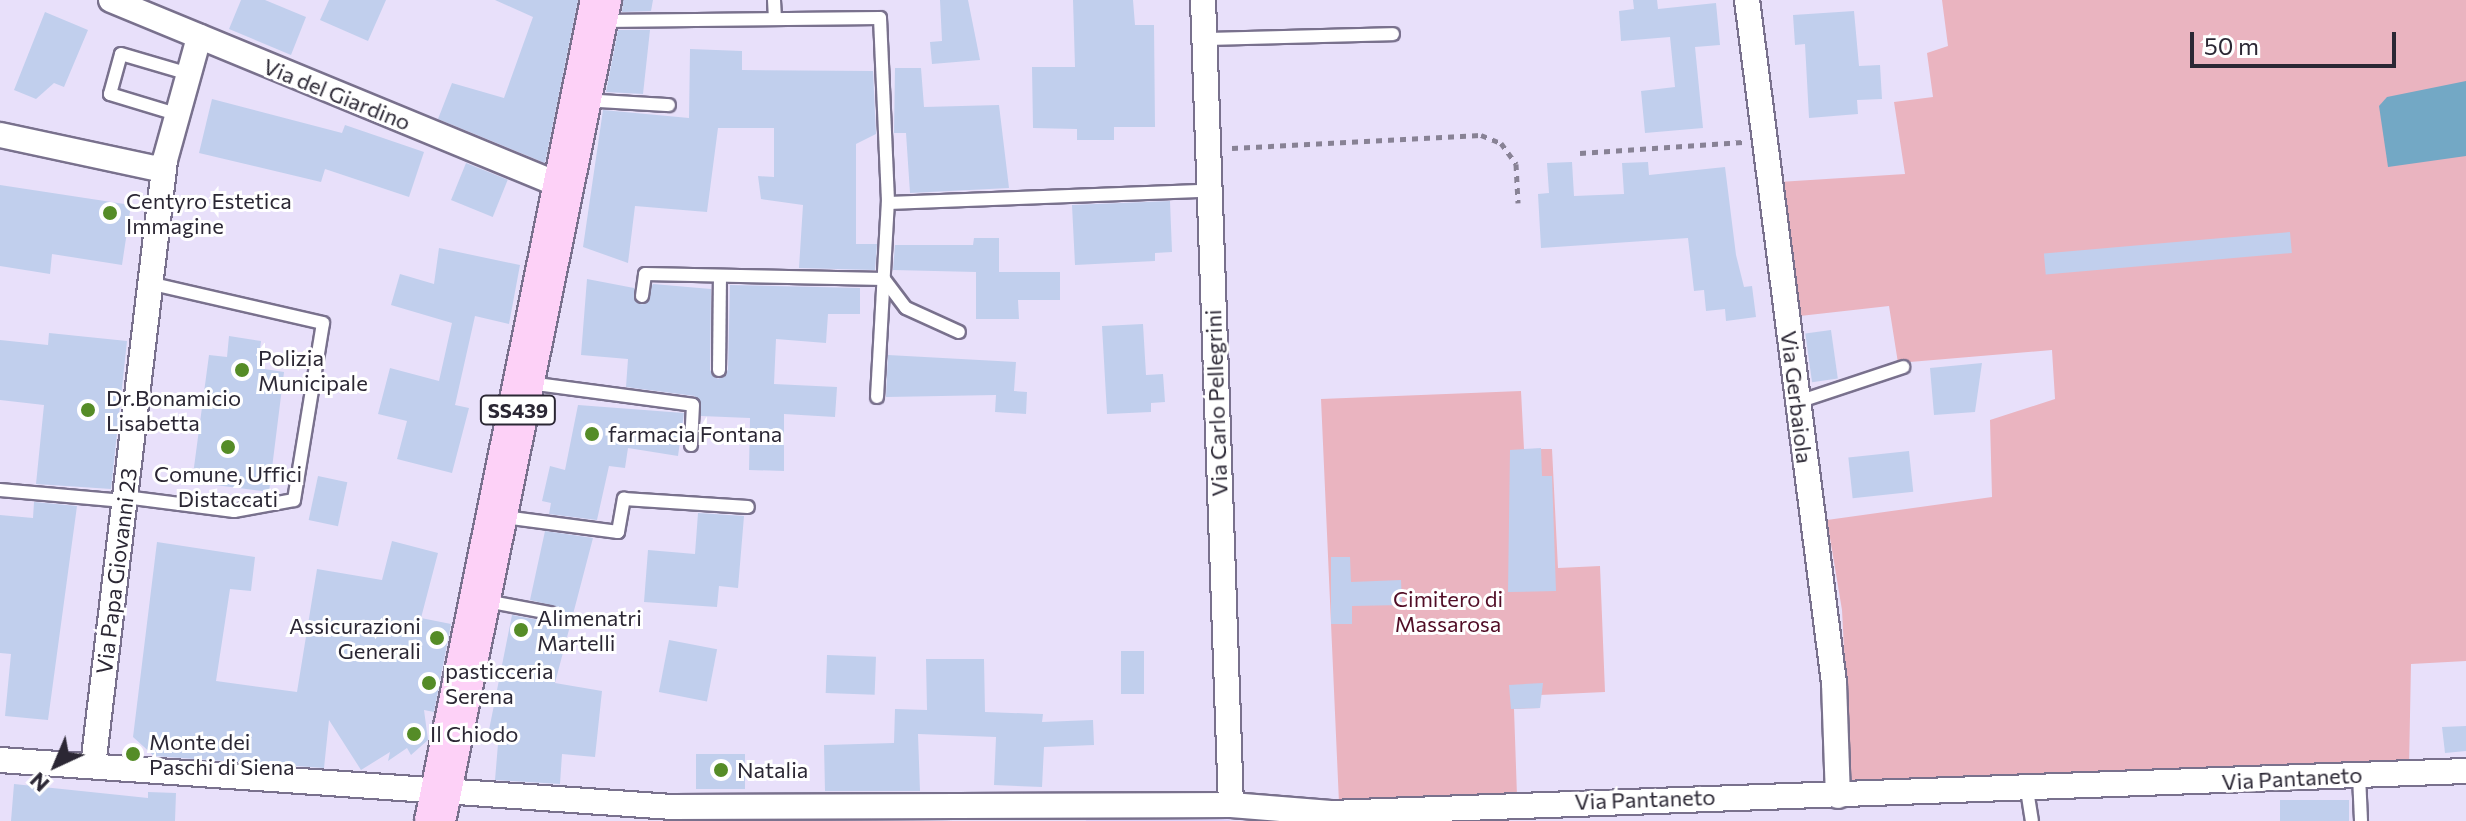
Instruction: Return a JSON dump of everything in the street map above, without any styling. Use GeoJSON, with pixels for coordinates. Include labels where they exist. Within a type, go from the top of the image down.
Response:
{"type":"FeatureCollection","features":[{"type":"Feature","properties":{"kind":"main road","name":"SS439"},"geometry":{"type":"LineString","coordinates":[[437,807],[601,11]]}},
{"type":"Feature","properties":{"kind":"street","name":"Via del Giardino"},"geometry":{"type":"LineString","coordinates":[[111,0],[564,187]]}},
{"type":"Feature","properties":{"kind":"street","name":"Via Carlo Pellegrini"},"geometry":{"type":"LineString","coordinates":[[1203,0],[1206,191],[1238,811]]}},
{"type":"Feature","properties":{"kind":"street","name":"Via Gerbaiola"},"geometry":{"type":"LineString","coordinates":[[1747,0],[1834,683],[1838,796]]}},
{"type":"Feature","properties":{"kind":"street","name":"Via Papa Giovanni 23"},"geometry":{"type":"LineString","coordinates":[[93,766],[162,178],[176,114],[199,37]]}},
{"type":"Feature","properties":{"kind":"street"},"geometry":{"type":"LineString","coordinates":[[0,135],[162,178]]}},
{"type":"Feature","properties":{"kind":"street","name":"Via Pantaneto"},"geometry":{"type":"LineString","coordinates":[[0,760],[93,766],[437,807],[1331,813],[1666,796],[1838,796],[1867,809],[2027,790],[2466,771]]}},
{"type":"Feature","properties":{"kind":"lane"},"geometry":{"type":"LineString","coordinates":[[774,0],[775,17]]}},
{"type":"Feature","properties":{"kind":"lane"},"geometry":{"type":"LineString","coordinates":[[601,11],[880,18],[888,203],[877,397]]}},
{"type":"Feature","properties":{"kind":"lane"},"geometry":{"type":"LineString","coordinates":[[1204,39],[1393,34]]}},
{"type":"Feature","properties":{"kind":"lane"},"geometry":{"type":"LineString","coordinates":[[176,114],[110,94],[121,54],[189,74]]}},
{"type":"Feature","properties":{"kind":"lane"},"geometry":{"type":"LineString","coordinates":[[583,100],[669,105]]}},
{"type":"Feature","properties":{"kind":"lane"},"geometry":{"type":"LineString","coordinates":[[888,203],[1206,191]]}},
{"type":"Feature","properties":{"kind":"lane"},"geometry":{"type":"LineString","coordinates":[[642,296],[645,274],[884,279]]}},
{"type":"Feature","properties":{"kind":"lane"},"geometry":{"type":"LineString","coordinates":[[719,370],[720,276]]}},
{"type":"Feature","properties":{"kind":"lane"},"geometry":{"type":"LineString","coordinates":[[884,279],[906,308],[959,332]]}},
{"type":"Feature","properties":{"kind":"lane"},"geometry":{"type":"LineString","coordinates":[[0,490],[234,511],[294,500],[323,323],[149,283]]}},
{"type":"Feature","properties":{"kind":"lane"},"geometry":{"type":"LineString","coordinates":[[1798,402],[1903,367]]}},
{"type":"Feature","properties":{"kind":"lane"},"geometry":{"type":"LineString","coordinates":[[524,382],[693,405],[691,445]]}},
{"type":"Feature","properties":{"kind":"lane"},"geometry":{"type":"LineString","coordinates":[[495,516],[618,532],[624,499],[748,507]]}},
{"type":"Feature","properties":{"kind":"lane"},"geometry":{"type":"LineString","coordinates":[[480,600],[550,613]]}},
{"type":"Feature","properties":{"kind":"lane"},"geometry":{"type":"LineString","coordinates":[[2359,775],[2361,821]]}},
{"type":"Feature","properties":{"kind":"lane"},"geometry":{"type":"LineString","coordinates":[[2027,790],[2032,821]]}},
{"type":"Feature","properties":{"kind":"path"},"geometry":{"type":"LineString","coordinates":[[1206,150],[1481,135],[1501,143],[1516,164],[1518,203]]}},
{"type":"Feature","properties":{"kind":"path"},"geometry":{"type":"LineString","coordinates":[[1580,153],[1765,141]]}},
{"type":"Feature","properties":{"kind":"shaded area"},"geometry":{"type":"Polygon","coordinates":[[[1084,811],[1228,816],[1230,821],[1086,821],[1084,811]]]}},
{"type":"Feature","properties":{"kind":"green space"},"geometry":{"type":"Polygon","coordinates":[[[1942,0],[2466,0],[2466,661],[2411,664],[2409,768],[1851,786],[1842,610],[1827,520],[1992,497],[1990,420],[2055,399],[2052,350],[1898,363],[1889,306],[1791,317],[1779,182],[1905,174],[1894,102],[1933,97],[1927,53],[1948,46],[1942,0]]]}},
{"type":"Feature","properties":{"kind":"green space","name":"Cimitero di Massarosa"},"geometry":{"type":"Polygon","coordinates":[[[1521,391],[1524,449],[1552,449],[1558,568],[1600,566],[1605,692],[1540,695],[1540,708],[1514,709],[1517,796],[1339,803],[1321,399],[1521,391]]]}},
{"type":"Feature","properties":{"kind":"water"},"geometry":{"type":"Polygon","coordinates":[[[2466,81],[2466,156],[2388,167],[2379,106],[2387,97],[2466,81]]]}},
{"type":"Feature","properties":{"kind":"building"},"geometry":{"type":"Polygon","coordinates":[[[241,0],[265,0],[306,17],[291,55],[229,29],[241,0]]]}},
{"type":"Feature","properties":{"kind":"building"},"geometry":{"type":"Polygon","coordinates":[[[329,0],[386,0],[368,41],[320,20],[329,0]]]}},
{"type":"Feature","properties":{"kind":"building"},"geometry":{"type":"Polygon","coordinates":[[[495,0],[578,0],[545,163],[438,119],[452,83],[504,98],[533,17],[495,0]]]}},
{"type":"Feature","properties":{"kind":"building"},"geometry":{"type":"Polygon","coordinates":[[[623,0],[653,0],[651,11],[622,12],[623,0]]]}},
{"type":"Feature","properties":{"kind":"building"},"geometry":{"type":"Polygon","coordinates":[[[940,0],[968,0],[980,60],[932,64],[930,42],[942,41],[940,0]]]}},
{"type":"Feature","properties":{"kind":"building"},"geometry":{"type":"Polygon","coordinates":[[[1073,0],[1133,0],[1135,25],[1154,25],[1155,127],[1114,127],[1114,140],[1077,140],[1077,129],[1033,128],[1032,67],[1075,67],[1073,0]]]}},
{"type":"Feature","properties":{"kind":"building"},"geometry":{"type":"Polygon","coordinates":[[[1633,0],[1657,0],[1658,9],[1716,3],[1720,45],[1695,47],[1703,128],[1645,133],[1641,91],[1675,87],[1670,37],[1621,41],[1619,11],[1634,9],[1633,0]]]}},
{"type":"Feature","properties":{"kind":"building"},"geometry":{"type":"Polygon","coordinates":[[[1854,11],[1859,66],[1880,65],[1882,99],[1857,100],[1858,114],[1809,118],[1805,44],[1795,45],[1793,15],[1854,11]]]}},
{"type":"Feature","properties":{"kind":"building"},"geometry":{"type":"Polygon","coordinates":[[[45,12],[88,30],[64,87],[54,83],[36,99],[14,90],[45,12]]]}},
{"type":"Feature","properties":{"kind":"building"},"geometry":{"type":"Polygon","coordinates":[[[618,30],[650,30],[643,94],[606,92],[618,30]]]}},
{"type":"Feature","properties":{"kind":"building"},"geometry":{"type":"Polygon","coordinates":[[[690,49],[742,51],[742,70],[873,71],[876,134],[856,144],[856,244],[877,244],[875,270],[799,268],[803,205],[761,199],[758,176],[774,177],[774,128],[718,128],[707,212],[635,206],[628,263],[583,247],[603,110],[689,118],[690,49]]]}},
{"type":"Feature","properties":{"kind":"building"},"geometry":{"type":"Polygon","coordinates":[[[895,68],[921,68],[924,107],[999,105],[1009,188],[910,193],[906,133],[894,133],[895,68]]]}},
{"type":"Feature","properties":{"kind":"building"},"geometry":{"type":"Polygon","coordinates":[[[212,99],[342,133],[345,125],[424,152],[409,197],[325,169],[321,182],[199,153],[212,99]]]}},
{"type":"Feature","properties":{"kind":"building"},"geometry":{"type":"Polygon","coordinates":[[[1572,162],[1574,196],[1624,194],[1622,163],[1648,162],[1649,175],[1725,167],[1736,255],[1744,287],[1752,286],[1756,317],[1726,321],[1725,309],[1706,311],[1704,290],[1694,291],[1688,238],[1541,248],[1538,194],[1549,193],[1547,163],[1572,162]]]}},
{"type":"Feature","properties":{"kind":"building"},"geometry":{"type":"Polygon","coordinates":[[[466,163],[508,180],[493,217],[451,200],[466,163]]]}},
{"type":"Feature","properties":{"kind":"building"},"geometry":{"type":"Polygon","coordinates":[[[0,185],[131,205],[122,265],[52,254],[50,274],[0,266],[0,185]]]}},
{"type":"Feature","properties":{"kind":"building"},"geometry":{"type":"Polygon","coordinates":[[[1170,201],[1172,252],[1155,253],[1155,261],[1075,265],[1072,205],[1170,201]]]}},
{"type":"Feature","properties":{"kind":"building"},"geometry":{"type":"Polygon","coordinates":[[[2290,232],[2292,253],[2046,274],[2044,254],[2290,232]]]}},
{"type":"Feature","properties":{"kind":"building"},"geometry":{"type":"Polygon","coordinates":[[[974,238],[999,238],[999,272],[1060,272],[1060,300],[1018,300],[1019,319],[976,319],[976,272],[893,270],[895,245],[973,245],[974,238]]]}},
{"type":"Feature","properties":{"kind":"building"},"geometry":{"type":"Polygon","coordinates":[[[439,248],[520,265],[509,324],[475,316],[455,405],[469,408],[452,473],[397,459],[407,421],[378,414],[390,368],[439,381],[452,323],[391,305],[400,274],[434,284],[439,248]]]}},
{"type":"Feature","properties":{"kind":"building"},"geometry":{"type":"Polygon","coordinates":[[[587,279],[634,288],[642,305],[653,284],[711,289],[710,370],[718,379],[728,370],[730,285],[860,288],[860,314],[828,314],[826,343],[776,339],[774,384],[837,387],[835,417],[784,414],[784,471],[749,470],[750,418],[701,416],[695,396],[626,387],[628,359],[581,355],[587,279]]]}},
{"type":"Feature","properties":{"kind":"building"},"geometry":{"type":"Polygon","coordinates":[[[1143,324],[1146,375],[1163,374],[1165,402],[1151,403],[1151,412],[1107,414],[1102,326],[1143,324]]]}},
{"type":"Feature","properties":{"kind":"building"},"geometry":{"type":"Polygon","coordinates":[[[1831,330],[1838,379],[1812,382],[1805,334],[1831,330]]]}},
{"type":"Feature","properties":{"kind":"building"},"geometry":{"type":"Polygon","coordinates":[[[49,333],[127,341],[111,489],[36,484],[44,405],[0,400],[0,340],[48,345],[49,333]]]}},
{"type":"Feature","properties":{"kind":"building","name":"Comune, Uffici Distaccati"},"geometry":{"type":"Polygon","coordinates":[[[229,336],[261,341],[258,368],[284,372],[269,492],[192,482],[209,355],[227,357],[229,336]]]}},
{"type":"Feature","properties":{"kind":"building"},"geometry":{"type":"Polygon","coordinates":[[[888,355],[1016,362],[1014,391],[1027,392],[1026,414],[995,412],[996,395],[886,397],[888,355]]]}},
{"type":"Feature","properties":{"kind":"building"},"geometry":{"type":"Polygon","coordinates":[[[1982,363],[1975,412],[1934,415],[1930,368],[1982,363]]]}},
{"type":"Feature","properties":{"kind":"building"},"geometry":{"type":"Polygon","coordinates":[[[578,405],[684,413],[678,456],[628,448],[625,468],[609,466],[597,520],[549,514],[551,503],[542,501],[550,466],[565,470],[578,405]]]}},
{"type":"Feature","properties":{"kind":"building"},"geometry":{"type":"Polygon","coordinates":[[[1541,448],[1542,476],[1552,476],[1556,591],[1508,592],[1510,450],[1541,448]]]}},
{"type":"Feature","properties":{"kind":"building"},"geometry":{"type":"Polygon","coordinates":[[[1909,451],[1913,492],[1853,498],[1848,457],[1909,451]]]}},
{"type":"Feature","properties":{"kind":"building"},"geometry":{"type":"Polygon","coordinates":[[[318,476],[347,482],[338,526],[309,520],[318,476]]]}},
{"type":"Feature","properties":{"kind":"building"},"geometry":{"type":"Polygon","coordinates":[[[34,502],[77,506],[48,720],[5,716],[11,654],[0,653],[0,515],[33,518],[34,502]]]}},
{"type":"Feature","properties":{"kind":"building"},"geometry":{"type":"Polygon","coordinates":[[[698,513],[744,516],[738,588],[719,586],[717,607],[644,602],[648,550],[695,554],[698,513]]]}},
{"type":"Feature","properties":{"kind":"building"},"geometry":{"type":"Polygon","coordinates":[[[545,531],[593,538],[555,683],[602,691],[595,757],[562,754],[560,784],[495,780],[499,732],[489,730],[512,615],[549,622],[559,615],[555,606],[530,600],[545,531]]]}},
{"type":"Feature","properties":{"kind":"building"},"geometry":{"type":"Polygon","coordinates":[[[392,541],[438,553],[421,618],[451,624],[434,712],[424,710],[428,740],[411,755],[407,748],[388,761],[390,752],[361,770],[329,720],[324,768],[154,756],[133,737],[157,542],[255,557],[251,591],[230,589],[216,681],[297,692],[317,569],[382,580],[392,541]]]}},
{"type":"Feature","properties":{"kind":"building"},"geometry":{"type":"Polygon","coordinates":[[[1331,557],[1350,557],[1351,582],[1401,580],[1402,605],[1352,606],[1352,624],[1331,624],[1331,557]]]}},
{"type":"Feature","properties":{"kind":"building"},"geometry":{"type":"Polygon","coordinates":[[[669,640],[717,649],[707,701],[659,692],[669,640]]]}},
{"type":"Feature","properties":{"kind":"building"},"geometry":{"type":"Polygon","coordinates":[[[1121,651],[1144,651],[1144,694],[1121,694],[1121,651]]]}},
{"type":"Feature","properties":{"kind":"building"},"geometry":{"type":"Polygon","coordinates":[[[827,655],[876,657],[875,695],[826,693],[827,655]]]}},
{"type":"Feature","properties":{"kind":"building"},"geometry":{"type":"Polygon","coordinates":[[[926,659],[984,659],[985,712],[1043,714],[1042,722],[1093,720],[1094,745],[1044,747],[1042,787],[994,785],[996,737],[918,734],[920,791],[825,791],[824,745],[894,743],[895,709],[927,710],[926,659]]]}},
{"type":"Feature","properties":{"kind":"building"},"geometry":{"type":"Polygon","coordinates":[[[1543,683],[1540,708],[1511,709],[1509,685],[1543,683]]]}},
{"type":"Feature","properties":{"kind":"building"},"geometry":{"type":"Polygon","coordinates":[[[2466,726],[2466,751],[2445,753],[2442,727],[2466,726]]]}},
{"type":"Feature","properties":{"kind":"building"},"geometry":{"type":"Polygon","coordinates":[[[696,754],[745,754],[745,789],[696,789],[696,754]]]}},
{"type":"Feature","properties":{"kind":"building"},"geometry":{"type":"Polygon","coordinates":[[[14,784],[148,798],[148,792],[176,793],[175,821],[11,821],[14,784]]]}},
{"type":"Feature","properties":{"kind":"building"},"geometry":{"type":"Polygon","coordinates":[[[2280,800],[2349,800],[2349,821],[2280,821],[2280,800]]]}},
{"type":"Feature","properties":{"kind":"place","name":"Centyro Estetica Immagine"},"geometry":{"type":"Point","coordinates":[110,213]}},
{"type":"Feature","properties":{"kind":"place","name":"Polizia Municipale"},"geometry":{"type":"Point","coordinates":[242,370]}},
{"type":"Feature","properties":{"kind":"place","name":"Dr.Bonamicio Lisabetta"},"geometry":{"type":"Point","coordinates":[88,410]}},
{"type":"Feature","properties":{"kind":"place","name":"farmacia Fontana"},"geometry":{"type":"Point","coordinates":[592,434]}},
{"type":"Feature","properties":{"kind":"place","name":"Comune, Uffici Distaccati"},"geometry":{"type":"Point","coordinates":[228,447]}},
{"type":"Feature","properties":{"kind":"place","name":"Alimenatri Martelli"},"geometry":{"type":"Point","coordinates":[521,630]}},
{"type":"Feature","properties":{"kind":"place","name":"Assicurazioni Generali"},"geometry":{"type":"Point","coordinates":[437,638]}},
{"type":"Feature","properties":{"kind":"place","name":"pasticceria Serena"},"geometry":{"type":"Point","coordinates":[429,683]}},
{"type":"Feature","properties":{"kind":"place","name":"Il Chiodo"},"geometry":{"type":"Point","coordinates":[414,734]}},
{"type":"Feature","properties":{"kind":"place","name":"Monte dei Paschi di Siena"},"geometry":{"type":"Point","coordinates":[133,754]}},
{"type":"Feature","properties":{"kind":"place","name":"Natalia"},"geometry":{"type":"Point","coordinates":[721,770]}}]}
